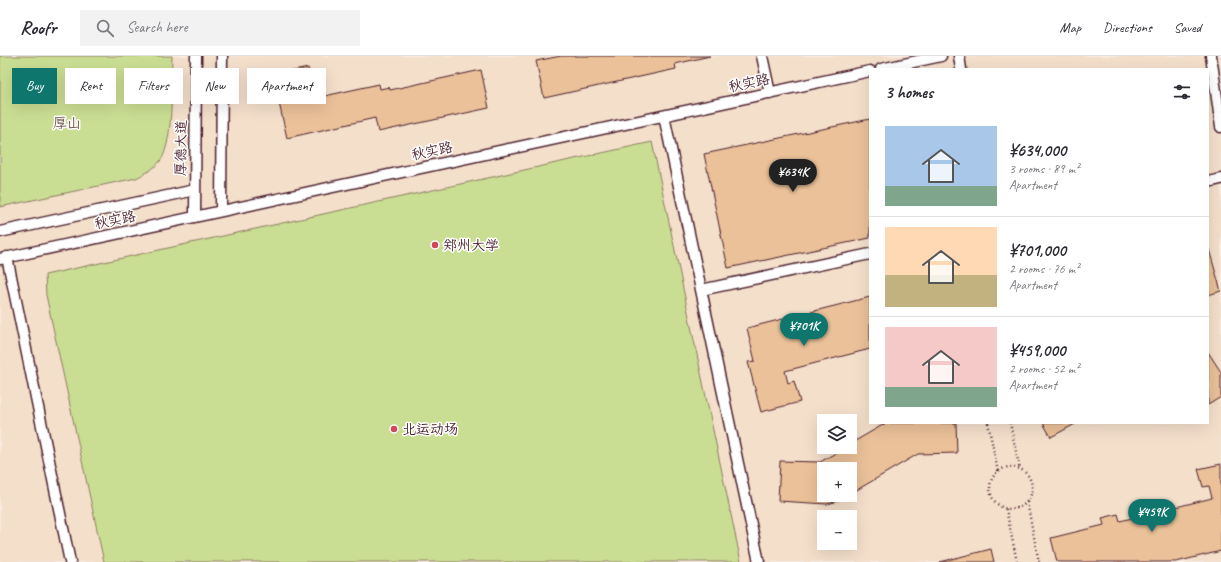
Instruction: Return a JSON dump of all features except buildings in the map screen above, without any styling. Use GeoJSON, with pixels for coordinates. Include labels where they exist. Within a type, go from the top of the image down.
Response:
{"type":"FeatureCollection","features":[{"type":"Feature","properties":{"kind":"lane","name":"厚德大道"},"geometry":{"type":"LineString","coordinates":[[195,217],[196,56]]}},
{"type":"Feature","properties":{"kind":"lane"},"geometry":{"type":"LineString","coordinates":[[221,211],[222,56]]}},
{"type":"Feature","properties":{"kind":"lane"},"geometry":{"type":"LineString","coordinates":[[762,56],[770,93]]}},
{"type":"Feature","properties":{"kind":"lane"},"geometry":{"type":"LineString","coordinates":[[886,68],[941,56]]}},
{"type":"Feature","properties":{"kind":"lane"},"geometry":{"type":"LineString","coordinates":[[959,56],[962,68]]}},
{"type":"Feature","properties":{"kind":"lane"},"geometry":{"type":"LineString","coordinates":[[1211,56],[1221,127]]}},
{"type":"Feature","properties":{"kind":"lane","name":"秋实路"},"geometry":{"type":"LineString","coordinates":[[4,258],[869,71]]}},
{"type":"Feature","properties":{"kind":"lane"},"geometry":{"type":"LineString","coordinates":[[664,116],[759,562]]}},
{"type":"Feature","properties":{"kind":"lane"},"geometry":{"type":"LineString","coordinates":[[1209,182],[1221,179]]}},
{"type":"Feature","properties":{"kind":"lane"},"geometry":{"type":"LineString","coordinates":[[0,232],[195,190]]}},
{"type":"Feature","properties":{"kind":"lane"},"geometry":{"type":"LineString","coordinates":[[701,290],[869,254]]}},
{"type":"Feature","properties":{"kind":"lane"},"geometry":{"type":"LineString","coordinates":[[4,258],[70,562]]}},
{"type":"Feature","properties":{"kind":"path"},"geometry":{"type":"LineString","coordinates":[[988,424],[998,472]]}},
{"type":"Feature","properties":{"kind":"path"},"geometry":{"type":"LineString","coordinates":[[1010,424],[1020,470]]}},
{"type":"Feature","properties":{"kind":"path"},"geometry":{"type":"LineString","coordinates":[[1009,468],[1020,470],[1028,476],[1032,489],[1027,502],[1021,507],[1006,509],[994,501],[990,494],[990,486],[992,479],[998,472],[1009,468]]}},
{"type":"Feature","properties":{"kind":"path"},"geometry":{"type":"LineString","coordinates":[[1027,502],[1039,562]]}},
{"type":"Feature","properties":{"kind":"path"},"geometry":{"type":"LineString","coordinates":[[1006,509],[1017,562]]}},
{"type":"Feature","properties":{"kind":"shaded area","name":"郑州大学"},"geometry":{"type":"Polygon","coordinates":[[[0,56],[1221,56],[1221,562],[0,562],[0,56]]]}},
{"type":"Feature","properties":{"kind":"green space","name":"厚山"},"geometry":{"type":"Polygon","coordinates":[[[0,56],[172,56],[172,68],[124,68],[124,104],[171,104],[168,139],[161,160],[156,166],[136,178],[0,207],[0,56]]]}},
{"type":"Feature","properties":{"kind":"green space","name":"北运动场"},"geometry":{"type":"Polygon","coordinates":[[[652,142],[741,562],[104,562],[46,295],[45,275],[652,142]]]}},
{"type":"Feature","properties":{"kind":"place","name":"郑州大学"},"geometry":{"type":"Point","coordinates":[435,245]}},
{"type":"Feature","properties":{"kind":"place","name":"北运动场"},"geometry":{"type":"Point","coordinates":[394,429]}}]}
